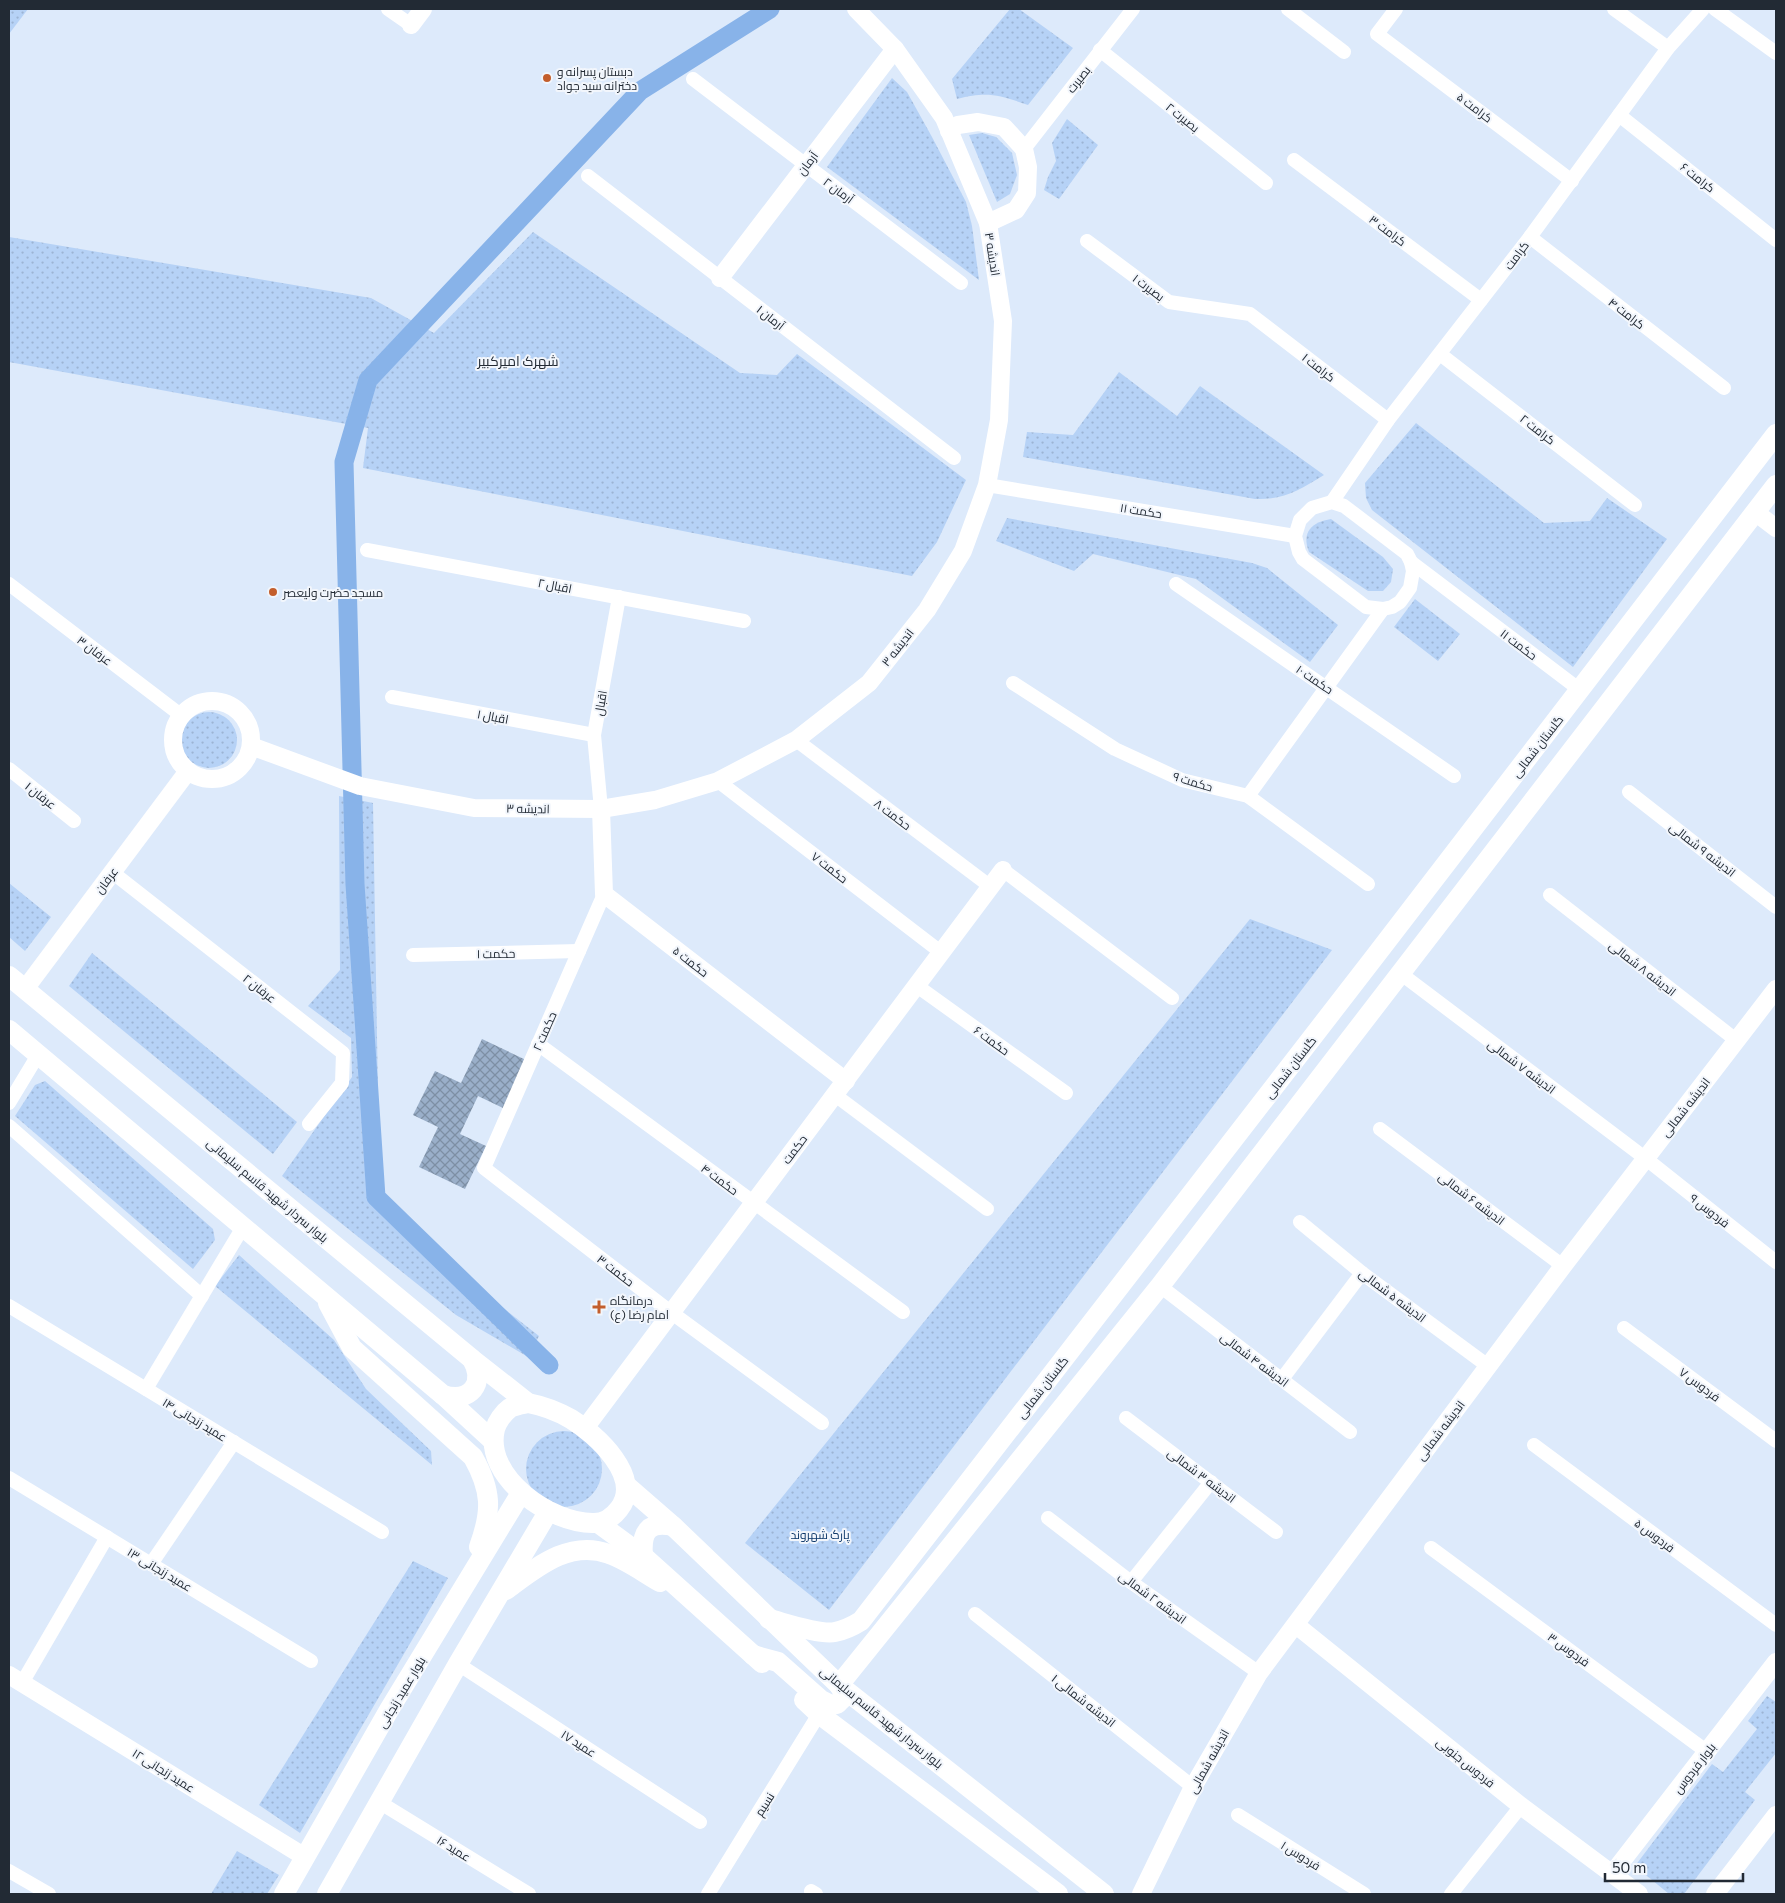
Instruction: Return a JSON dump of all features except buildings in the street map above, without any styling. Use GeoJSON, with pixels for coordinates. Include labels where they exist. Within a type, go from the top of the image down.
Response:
{"type":"FeatureCollection","features":[{"type":"Feature","properties":{"kind":"main road","name":"گلستان شمالی"},"geometry":{"type":"LineString","coordinates":[[769,1619],[833,1633],[861,1621],[1776,434]]}},
{"type":"Feature","properties":{"kind":"main road"},"geometry":{"type":"LineString","coordinates":[[753,1655],[778,1662],[830,1706],[837,1704],[843,1698],[839,1684],[1160,1286],[1776,484]]}},
{"type":"Feature","properties":{"kind":"main road"},"geometry":{"type":"LineString","coordinates":[[1731,494],[1755,512]]}},
{"type":"Feature","properties":{"kind":"main road"},"geometry":{"type":"LineString","coordinates":[[1376,955],[1400,973]]}},
{"type":"Feature","properties":{"kind":"main road","name":"بلوار سردار شهید قاسم سلیمانی"},"geometry":{"type":"LineString","coordinates":[[9,976],[472,1359],[528,1403]]}},
{"type":"Feature","properties":{"kind":"main road"},"geometry":{"type":"LineString","coordinates":[[9,1030],[443,1395],[492,1440],[500,1464],[511,1482],[521,1493],[548,1512],[567,1519],[587,1523],[598,1523],[614,1516],[624,1503],[627,1486],[622,1471],[611,1455],[585,1428],[558,1412],[544,1406],[528,1403],[510,1408],[497,1422],[492,1440]]}},
{"type":"Feature","properties":{"kind":"main road"},"geometry":{"type":"LineString","coordinates":[[324,1295],[352,1348],[473,1457],[483,1475],[489,1501],[486,1528],[468,1580]]}},
{"type":"Feature","properties":{"kind":"main road"},"geometry":{"type":"LineString","coordinates":[[443,1395],[454,1398],[464,1396],[473,1390],[478,1380],[478,1369],[472,1359]]}},
{"type":"Feature","properties":{"kind":"main road","name":"بلوار سردار شهید قاسم سلیمانی"},"geometry":{"type":"LineString","coordinates":[[627,1486],[673,1526],[839,1684],[1104,1894]]}},
{"type":"Feature","properties":{"kind":"main road","name":"بلوار عمید زنجانی"},"geometry":{"type":"LineString","coordinates":[[284,1894],[389,1710],[521,1493]]}},
{"type":"Feature","properties":{"kind":"main road"},"geometry":{"type":"LineString","coordinates":[[326,1894],[548,1512]]}},
{"type":"Feature","properties":{"kind":"main road"},"geometry":{"type":"LineString","coordinates":[[500,1526],[515,1522],[524,1527],[529,1536],[527,1546]]}},
{"type":"Feature","properties":{"kind":"main road"},"geometry":{"type":"LineString","coordinates":[[598,1523],[643,1556],[819,1714],[1058,1894]]}},
{"type":"Feature","properties":{"kind":"main road"},"geometry":{"type":"LineString","coordinates":[[643,1556],[644,1533],[652,1526],[662,1524],[673,1526]]}},
{"type":"Feature","properties":{"kind":"main road"},"geometry":{"type":"LineString","coordinates":[[498,1596],[544,1563],[564,1553],[587,1550],[609,1554],[692,1600]]}},
{"type":"Feature","properties":{"kind":"street"},"geometry":{"type":"LineString","coordinates":[[388,9],[411,25],[423,9]]}},
{"type":"Feature","properties":{"kind":"street","name":"اندیشه ۳"},"geometry":{"type":"LineString","coordinates":[[251,746],[360,786],[474,808],[601,809],[655,800],[718,781],[796,740],[869,682],[927,610],[963,551],[987,485],[999,420],[1003,321],[988,223],[944,118],[895,48],[856,9]]}},
{"type":"Feature","properties":{"kind":"street","name":"بصیرت"},"geometry":{"type":"LineString","coordinates":[[1024,150],[1133,9]]}},
{"type":"Feature","properties":{"kind":"street"},"geometry":{"type":"LineString","coordinates":[[1288,9],[1344,52]]}},
{"type":"Feature","properties":{"kind":"street","name":"کرامت ۵"},"geometry":{"type":"LineString","coordinates":[[1396,9],[1377,34],[1572,181]]}},
{"type":"Feature","properties":{"kind":"street"},"geometry":{"type":"LineString","coordinates":[[1614,9],[1668,48]]}},
{"type":"Feature","properties":{"kind":"street","name":"کرامت"},"geometry":{"type":"LineString","coordinates":[[1332,502],[1388,420],[1530,237],[1668,48],[1703,9]]}},
{"type":"Feature","properties":{"kind":"street"},"geometry":{"type":"LineString","coordinates":[[1715,9],[1776,53]]}},
{"type":"Feature","properties":{"kind":"street","name":"آرمان"},"geometry":{"type":"LineString","coordinates":[[720,278],[895,48]]}},
{"type":"Feature","properties":{"kind":"street","name":"بصیرت ۲"},"geometry":{"type":"LineString","coordinates":[[1100,50],[1266,183]]}},
{"type":"Feature","properties":{"kind":"street","name":"آرمان ۲"},"geometry":{"type":"LineString","coordinates":[[693,79],[961,283]]}},
{"type":"Feature","properties":{"kind":"street","name":"کرامت ۶"},"geometry":{"type":"LineString","coordinates":[[1619,115],[1776,240]]}},
{"type":"Feature","properties":{"kind":"street"},"geometry":{"type":"LineString","coordinates":[[949,131],[958,124],[978,122],[1004,127],[1024,150],[1028,166],[1027,193],[1016,210],[988,223]]}},
{"type":"Feature","properties":{"kind":"street","name":"کرامت ۳"},"geometry":{"type":"LineString","coordinates":[[1294,160],[1481,300]]}},
{"type":"Feature","properties":{"kind":"street","name":"آرمان ۱"},"geometry":{"type":"LineString","coordinates":[[588,176],[954,458]]}},
{"type":"Feature","properties":{"kind":"street","name":"کرامت ۴"},"geometry":{"type":"LineString","coordinates":[[1530,237],[1724,388]]}},
{"type":"Feature","properties":{"kind":"street","name":"بصیرت ۱"},"geometry":{"type":"LineString","coordinates":[[1088,241],[1168,302],[1250,314]]}},
{"type":"Feature","properties":{"kind":"street","name":"کرامت ۱"},"geometry":{"type":"LineString","coordinates":[[1250,314],[1388,420]]}},
{"type":"Feature","properties":{"kind":"street","name":"کرامت ۲"},"geometry":{"type":"LineString","coordinates":[[1440,354],[1635,505]]}},
{"type":"Feature","properties":{"kind":"street","name":"حکمت ۱۱"},"geometry":{"type":"LineString","coordinates":[[987,485],[1295,536]]}},
{"type":"Feature","properties":{"kind":"street"},"geometry":{"type":"LineString","coordinates":[[1332,502],[1319,505],[1305,513],[1297,528],[1296,544],[1303,559],[1366,607],[1383,609],[1400,602],[1410,588],[1413,571],[1411,562]]}},
{"type":"Feature","properties":{"kind":"street","name":"حکمت ۱۱"},"geometry":{"type":"LineString","coordinates":[[1332,502],[1344,506],[1407,554],[1411,562],[1580,690]]}},
{"type":"Feature","properties":{"kind":"street"},"geometry":{"type":"LineString","coordinates":[[1755,512],[1776,528]]}},
{"type":"Feature","properties":{"kind":"street","name":"اقبال ۲"},"geometry":{"type":"LineString","coordinates":[[367,550],[744,621]]}},
{"type":"Feature","properties":{"kind":"street","name":"عرفان ۳"},"geometry":{"type":"LineString","coordinates":[[9,584],[182,716]]}},
{"type":"Feature","properties":{"kind":"street","name":"حکمت ۱۰"},"geometry":{"type":"LineString","coordinates":[[1176,584],[1454,776]]}},
{"type":"Feature","properties":{"kind":"street","name":"اقبال"},"geometry":{"type":"LineString","coordinates":[[601,809],[594,736],[619,597]]}},
{"type":"Feature","properties":{"kind":"street"},"geometry":{"type":"LineString","coordinates":[[1248,796],[1383,609]]}},
{"type":"Feature","properties":{"kind":"street","name":"حکمت ۹"},"geometry":{"type":"LineString","coordinates":[[1013,682],[1115,750],[1182,780],[1248,796],[1368,884]]}},
{"type":"Feature","properties":{"kind":"street","name":"اقبال ۱"},"geometry":{"type":"LineString","coordinates":[[392,697],[594,736]]}},
{"type":"Feature","properties":{"kind":"street"},"geometry":{"type":"LineString","coordinates":[[208,701],[228,704],[244,717],[250,731],[251,746],[243,764],[227,776],[217,779],[206,779],[188,771],[176,754],[173,745],[174,734],[182,716],[194,706],[208,701]]}},
{"type":"Feature","properties":{"kind":"street","name":"حکمت ۸"},"geometry":{"type":"LineString","coordinates":[[796,740],[991,888]]}},
{"type":"Feature","properties":{"kind":"street","name":"عرفان ۱"},"geometry":{"type":"LineString","coordinates":[[9,769],[74,821]]}},
{"type":"Feature","properties":{"kind":"street","name":"عرفان"},"geometry":{"type":"LineString","coordinates":[[25,989],[188,771]]}},
{"type":"Feature","properties":{"kind":"street","name":"حکمت ۷"},"geometry":{"type":"LineString","coordinates":[[718,781],[942,953]]}},
{"type":"Feature","properties":{"kind":"street","name":"اندیشه ۹ شمالی"},"geometry":{"type":"LineString","coordinates":[[1629,792],[1776,907]]}},
{"type":"Feature","properties":{"kind":"street"},"geometry":{"type":"LineString","coordinates":[[601,809],[604,894]]}},
{"type":"Feature","properties":{"kind":"street"},"geometry":{"type":"LineString","coordinates":[[1004,870],[1172,998]]}},
{"type":"Feature","properties":{"kind":"street","name":"حکمت"},"geometry":{"type":"LineString","coordinates":[[585,1428],[1004,870]]}},
{"type":"Feature","properties":{"kind":"street","name":"عرفان ۲"},"geometry":{"type":"LineString","coordinates":[[112,872],[343,1053],[342,1083],[309,1124]]}},
{"type":"Feature","properties":{"kind":"street","name":"حکمت ۲"},"geometry":{"type":"LineString","coordinates":[[484,1168],[604,894]]}},
{"type":"Feature","properties":{"kind":"street","name":"حکمت ۵"},"geometry":{"type":"LineString","coordinates":[[604,894],[846,1081]]}},
{"type":"Feature","properties":{"kind":"street","name":"اندیشه ۸ شمالی"},"geometry":{"type":"LineString","coordinates":[[1550,895],[1736,1040]]}},
{"type":"Feature","properties":{"kind":"street","name":"حکمت ۱"},"geometry":{"type":"LineString","coordinates":[[413,955],[579,951]]}},
{"type":"Feature","properties":{"kind":"street","name":"اندیشه ۷ شمالی"},"geometry":{"type":"LineString","coordinates":[[1400,973],[1645,1158]]}},
{"type":"Feature","properties":{"kind":"street","name":"حکمت ۶"},"geometry":{"type":"LineString","coordinates":[[917,986],[1066,1093]]}},
{"type":"Feature","properties":{"kind":"street","name":"اندیشه شمالی"},"geometry":{"type":"LineString","coordinates":[[1140,1894],[1193,1787],[1259,1673],[1563,1266],[1776,989]]}},
{"type":"Feature","properties":{"kind":"street","name":"حکمت ۴"},"geometry":{"type":"LineString","coordinates":[[538,1044],[903,1312]]}},
{"type":"Feature","properties":{"kind":"street"},"geometry":{"type":"LineString","coordinates":[[9,1103],[38,1055]]}},
{"type":"Feature","properties":{"kind":"street"},"geometry":{"type":"LineString","coordinates":[[835,1096],[987,1209]]}},
{"type":"Feature","properties":{"kind":"street"},"geometry":{"type":"LineString","coordinates":[[9,1126],[202,1296]]}},
{"type":"Feature","properties":{"kind":"street","name":"اندیشه ۶ شمالی"},"geometry":{"type":"LineString","coordinates":[[1380,1129],[1563,1266]]}},
{"type":"Feature","properties":{"kind":"street","name":"فردوس ۹"},"geometry":{"type":"LineString","coordinates":[[1645,1158],[1776,1262]]}},
{"type":"Feature","properties":{"kind":"street","name":"حکمت ۳"},"geometry":{"type":"LineString","coordinates":[[484,1168],[672,1313],[822,1423]]}},
{"type":"Feature","properties":{"kind":"street","name":"اندیشه ۵ شمالی"},"geometry":{"type":"LineString","coordinates":[[1300,1222],[1362,1273],[1488,1366]]}},
{"type":"Feature","properties":{"kind":"street"},"geometry":{"type":"LineString","coordinates":[[146,1389],[244,1227]]}},
{"type":"Feature","properties":{"kind":"street"},"geometry":{"type":"LineString","coordinates":[[1282,1379],[1362,1273]]}},
{"type":"Feature","properties":{"kind":"street","name":"اندیشه ۴ شمالی"},"geometry":{"type":"LineString","coordinates":[[1160,1286],[1350,1432]]}},
{"type":"Feature","properties":{"kind":"street","name":"عمید زنجانی ۱۴"},"geometry":{"type":"LineString","coordinates":[[9,1306],[382,1532]]}},
{"type":"Feature","properties":{"kind":"street","name":"فردوس ۷"},"geometry":{"type":"LineString","coordinates":[[1624,1328],[1776,1441]]}},
{"type":"Feature","properties":{"kind":"street","name":"اندیشه ۳ شمالی"},"geometry":{"type":"LineString","coordinates":[[1126,1418],[1276,1532]]}},
{"type":"Feature","properties":{"kind":"street"},"geometry":{"type":"LineString","coordinates":[[151,1564],[234,1442]]}},
{"type":"Feature","properties":{"kind":"street","name":"فردوس ۵"},"geometry":{"type":"LineString","coordinates":[[1534,1445],[1776,1625]]}},
{"type":"Feature","properties":{"kind":"street","name":"عمید زنجانی ۱۳"},"geometry":{"type":"LineString","coordinates":[[9,1478],[311,1661]]}},
{"type":"Feature","properties":{"kind":"street"},"geometry":{"type":"LineString","coordinates":[[1131,1582],[1211,1482]]}},
{"type":"Feature","properties":{"kind":"street","name":"اندیشه ۲ شمالی"},"geometry":{"type":"LineString","coordinates":[[1048,1518],[1131,1582],[1259,1673]]}},
{"type":"Feature","properties":{"kind":"street"},"geometry":{"type":"LineString","coordinates":[[15,1679],[107,1537]]}},
{"type":"Feature","properties":{"kind":"street","name":"فردوس ۳"},"geometry":{"type":"LineString","coordinates":[[1431,1548],[1706,1751]]}},
{"type":"Feature","properties":{"kind":"street","name":"اندیشه شمالی ۱"},"geometry":{"type":"LineString","coordinates":[[975,1614],[1193,1787]]}},
{"type":"Feature","properties":{"kind":"street","name":"فردوس جنوبی"},"geometry":{"type":"LineString","coordinates":[[1296,1625],[1521,1806],[1639,1894]]}},
{"type":"Feature","properties":{"kind":"street","name":"بلوار فردوس"},"geometry":{"type":"LineString","coordinates":[[1612,1874],[1776,1662]]}},
{"type":"Feature","properties":{"kind":"street","name":"عمید ۱۷"},"geometry":{"type":"LineString","coordinates":[[458,1664],[700,1822]]}},
{"type":"Feature","properties":{"kind":"street","name":"عمید زنجانی ۱۲"},"geometry":{"type":"LineString","coordinates":[[15,1679],[306,1857]]}},
{"type":"Feature","properties":{"kind":"street","name":"نسیم"},"geometry":{"type":"LineString","coordinates":[[708,1894],[819,1714]]}},
{"type":"Feature","properties":{"kind":"street","name":"عمید ۱۶"},"geometry":{"type":"LineString","coordinates":[[379,1802],[529,1894]]}},
{"type":"Feature","properties":{"kind":"street"},"geometry":{"type":"LineString","coordinates":[[1450,1894],[1521,1806]]}},
{"type":"Feature","properties":{"kind":"street","name":"فردوس ۱"},"geometry":{"type":"LineString","coordinates":[[1238,1815],[1364,1894]]}},
{"type":"Feature","properties":{"kind":"street"},"geometry":{"type":"LineString","coordinates":[[1715,1894],[1776,1815]]}},
{"type":"Feature","properties":{"kind":"street"},"geometry":{"type":"LineString","coordinates":[[9,1871],[49,1894]]}},
{"type":"Feature","properties":{"kind":"green space"},"geometry":{"type":"Polygon","coordinates":[[[9,9],[28,9],[9,34],[9,9]]]}},
{"type":"Feature","properties":{"kind":"green space"},"geometry":{"type":"Polygon","coordinates":[[[1010,9],[1019,9],[1073,48],[1028,105],[993,95],[977,95],[957,99],[952,79],[1010,9]]]}},
{"type":"Feature","properties":{"kind":"green space"},"geometry":{"type":"Polygon","coordinates":[[[892,78],[907,92],[966,202],[972,226],[979,280],[827,167],[892,78]]]}},
{"type":"Feature","properties":{"kind":"green space"},"geometry":{"type":"Polygon","coordinates":[[[1067,119],[1098,145],[1059,199],[1044,190],[1056,161],[1052,143],[1067,119]]]}},
{"type":"Feature","properties":{"kind":"green space"},"geometry":{"type":"Polygon","coordinates":[[[982,133],[996,137],[1012,153],[1017,175],[1010,194],[997,202],[969,135],[982,133]]]}},
{"type":"Feature","properties":{"kind":"green space"},"geometry":{"type":"Polygon","coordinates":[[[533,232],[740,373],[777,375],[797,354],[966,480],[937,542],[912,576],[363,468],[368,428],[9,362],[9,237],[371,298],[434,333],[533,232]]]}},
{"type":"Feature","properties":{"kind":"green space"},"geometry":{"type":"Polygon","coordinates":[[[1119,372],[1177,416],[1200,386],[1324,475],[1283,496],[1255,499],[1023,457],[1027,432],[1073,435],[1119,372]]]}},
{"type":"Feature","properties":{"kind":"green space"},"geometry":{"type":"Polygon","coordinates":[[[1416,423],[1544,523],[1590,521],[1607,498],[1667,539],[1573,667],[1372,510],[1366,498],[1365,483],[1416,423]]]}},
{"type":"Feature","properties":{"kind":"green space"},"geometry":{"type":"Polygon","coordinates":[[[1007,518],[1252,563],[1267,568],[1338,625],[1310,662],[1196,579],[1093,554],[1074,571],[996,541],[1007,518]]]}},
{"type":"Feature","properties":{"kind":"green space"},"geometry":{"type":"Polygon","coordinates":[[[1331,519],[1383,557],[1393,569],[1391,582],[1383,591],[1368,591],[1309,552],[1306,539],[1310,529],[1324,520],[1331,519]]]}},
{"type":"Feature","properties":{"kind":"green space"},"geometry":{"type":"Polygon","coordinates":[[[1415,599],[1460,634],[1438,661],[1394,627],[1415,599]]]}},
{"type":"Feature","properties":{"kind":"green space"},"geometry":{"type":"Polygon","coordinates":[[[209,712],[220,714],[229,720],[235,729],[237,740],[235,751],[229,760],[220,766],[209,768],[198,766],[189,760],[183,751],[181,740],[183,729],[189,720],[198,714],[209,712]]]}},
{"type":"Feature","properties":{"kind":"green space"},"geometry":{"type":"Polygon","coordinates":[[[339,796],[373,803],[380,1211],[539,1336],[528,1357],[456,1315],[282,1176],[352,1077],[351,1038],[308,1006],[340,970],[339,796]]]}},
{"type":"Feature","properties":{"kind":"green space"},"geometry":{"type":"Polygon","coordinates":[[[9,883],[51,917],[25,951],[9,937],[9,883]]]}},
{"type":"Feature","properties":{"kind":"green space","name":"پارک شهروند"},"geometry":{"type":"Polygon","coordinates":[[[1250,919],[1332,950],[829,1610],[745,1543],[1250,919]]]}},
{"type":"Feature","properties":{"kind":"green space"},"geometry":{"type":"Polygon","coordinates":[[[92,953],[297,1122],[273,1154],[69,986],[92,953]]]}},
{"type":"Feature","properties":{"kind":"green space"},"geometry":{"type":"Polygon","coordinates":[[[45,1081],[213,1229],[215,1240],[193,1269],[15,1116],[35,1085],[45,1081]]]}},
{"type":"Feature","properties":{"kind":"green space"},"geometry":{"type":"Polygon","coordinates":[[[239,1255],[334,1340],[366,1389],[431,1451],[432,1465],[215,1286],[239,1255]]]}},
{"type":"Feature","properties":{"kind":"green space"},"geometry":{"type":"Polygon","coordinates":[[[564,1431],[579,1434],[591,1442],[599,1454],[602,1469],[599,1484],[591,1496],[579,1504],[564,1507],[549,1504],[537,1496],[529,1484],[526,1469],[529,1454],[537,1442],[549,1434],[564,1431]]]}},
{"type":"Feature","properties":{"kind":"green space"},"geometry":{"type":"Polygon","coordinates":[[[413,1561],[448,1578],[300,1833],[259,1805],[413,1561]]]}},
{"type":"Feature","properties":{"kind":"green space"},"geometry":{"type":"Polygon","coordinates":[[[1767,1696],[1776,1702],[1776,1753],[1745,1792],[1755,1800],[1684,1894],[1669,1894],[1635,1866],[1712,1764],[1723,1772],[1757,1729],[1748,1721],[1767,1696]]]}},
{"type":"Feature","properties":{"kind":"green space"},"geometry":{"type":"Polygon","coordinates":[[[237,1851],[279,1875],[267,1894],[211,1894],[237,1851]]]}},
{"type":"Feature","properties":{"kind":"waterway"},"geometry":{"type":"LineString","coordinates":[[549,1365],[376,1197],[355,884],[344,462],[368,380],[640,91],[770,9]]}},
{"type":"Feature","properties":{"kind":"place","name":"دبستان پسرانه و دخترانه سید جواد"},"geometry":{"type":"Point","coordinates":[547,78]}},
{"type":"Feature","properties":{"kind":"place","name":"مسجد حضرت ولیعصر"},"geometry":{"type":"Point","coordinates":[273,592]}},
{"type":"Feature","properties":{"kind":"place","name":"درمانگاه امام رضا (ع)"},"geometry":{"type":"Point","coordinates":[599,1307]}},
{"type":"Feature","properties":{"kind":"district","name":"شهرک امیرکبیر"},"geometry":{"type":"Point","coordinates":[518,360]}}]}
